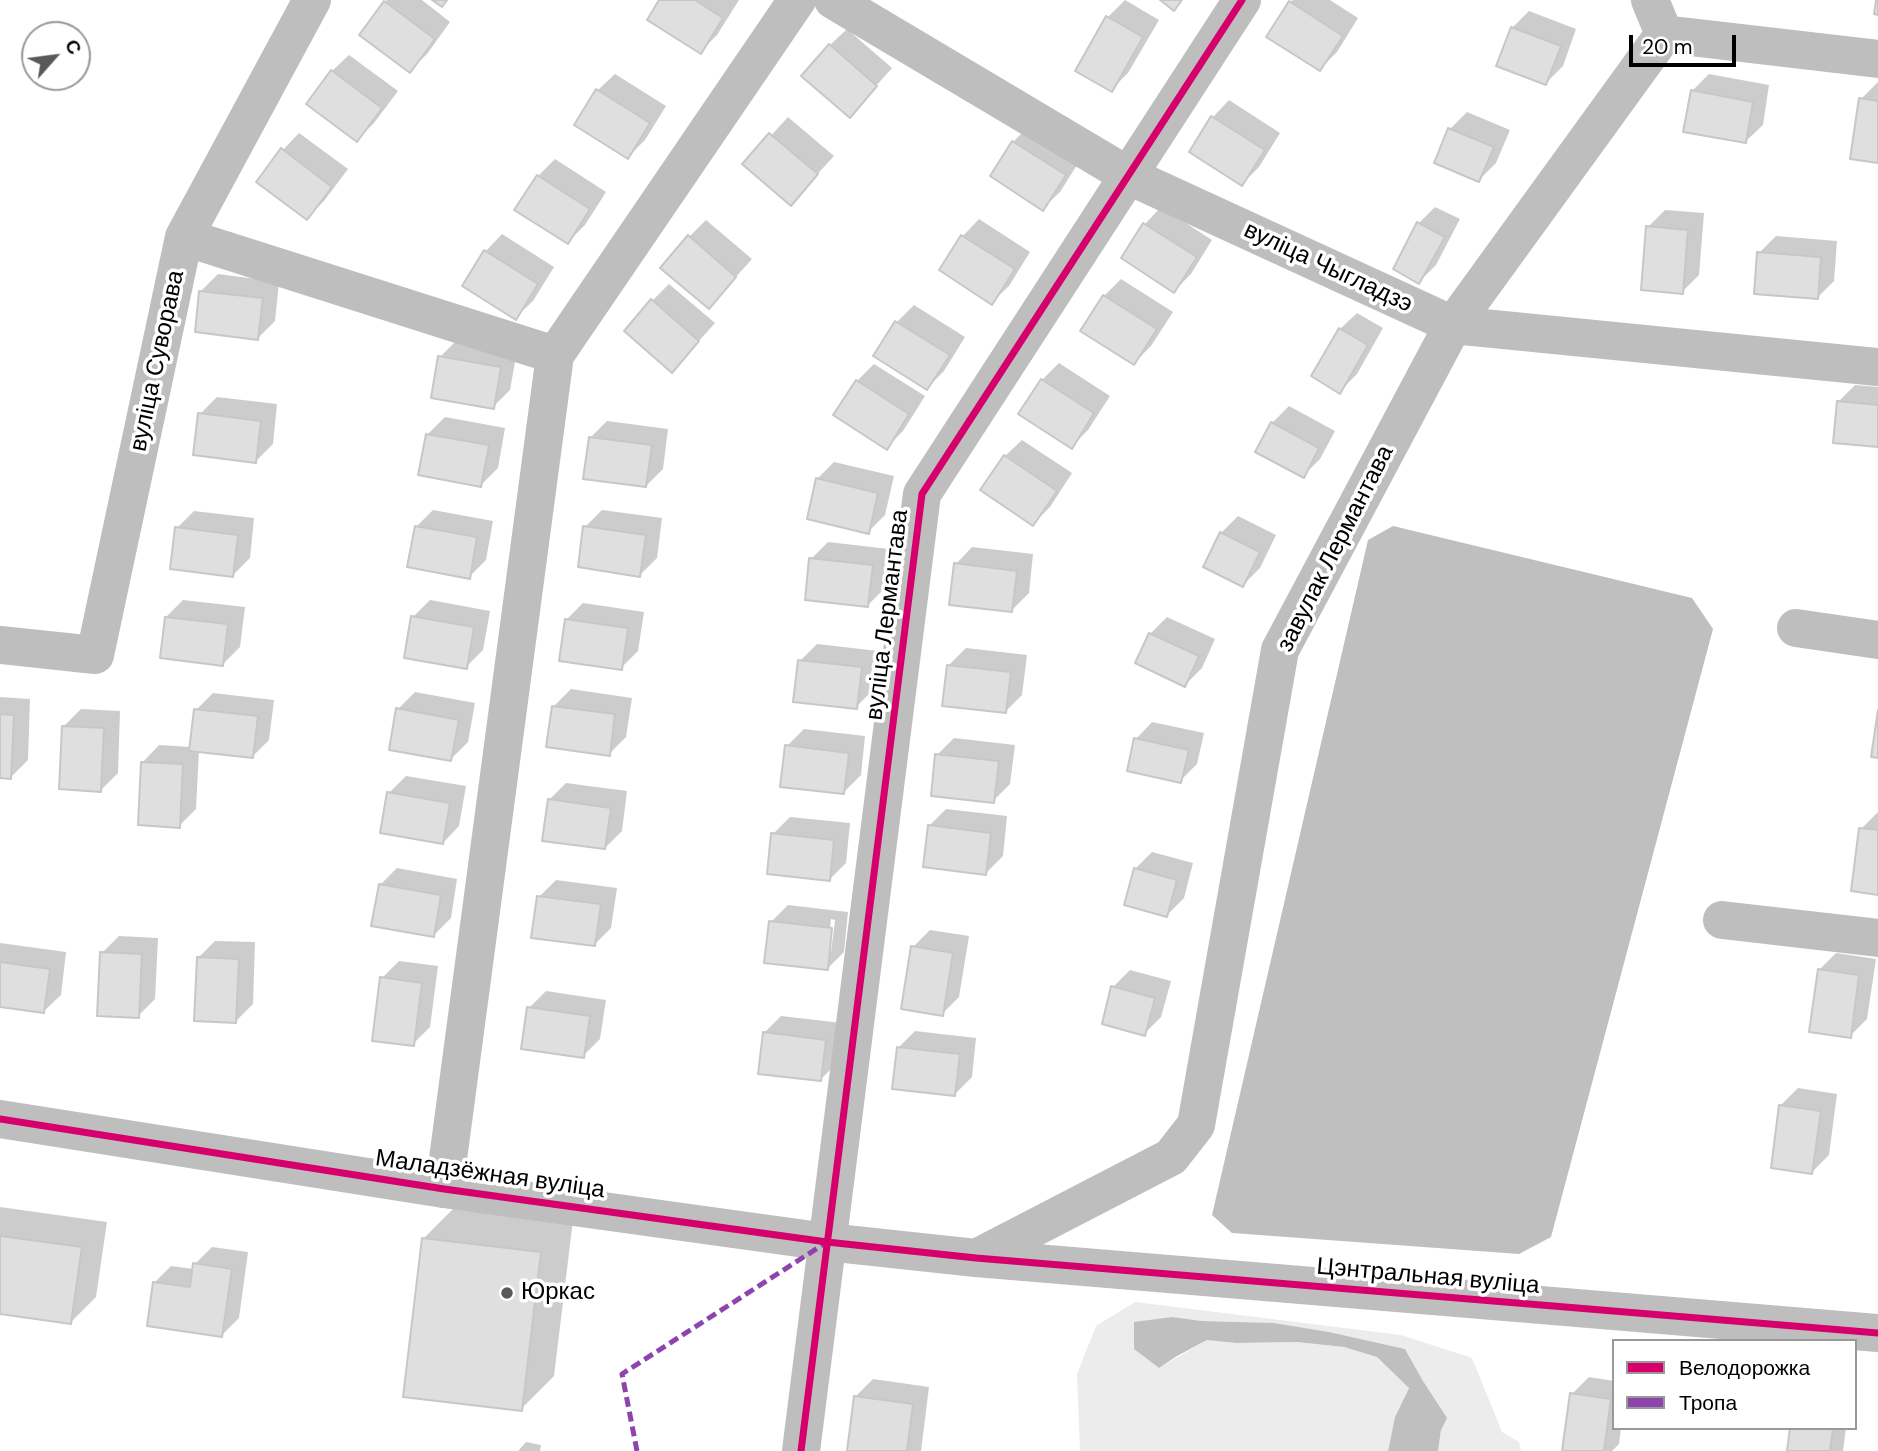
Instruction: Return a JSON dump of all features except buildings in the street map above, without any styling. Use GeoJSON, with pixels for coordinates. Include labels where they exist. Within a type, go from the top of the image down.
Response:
{"type":"FeatureCollection","features":[{"type":"Feature","properties":{"kind":"street","name":"вуліца Суворава"},"geometry":{"type":"LineString","coordinates":[[0,645],[95,655],[184,237],[312,0]]}},
{"type":"Feature","properties":{"kind":"street"},"geometry":{"type":"LineString","coordinates":[[444,1189],[555,355],[797,0]]}},
{"type":"Feature","properties":{"kind":"street","name":"вуліца Чыгладзэ"},"geometry":{"type":"LineString","coordinates":[[833,0],[1129,176],[1453,326],[1878,368]]}},
{"type":"Feature","properties":{"kind":"street","name":"вуліца Лермантава"},"geometry":{"type":"LineString","coordinates":[[801,1451],[922,494],[1242,0]]}},
{"type":"Feature","properties":{"kind":"street"},"geometry":{"type":"LineString","coordinates":[[1657,17],[1878,59]]}},
{"type":"Feature","properties":{"kind":"street","name":"завулак Лермантава"},"geometry":{"type":"LineString","coordinates":[[976,1258],[1171,1157],[1196,1125],[1280,650],[1453,326],[1657,17]]}},
{"type":"Feature","properties":{"kind":"street"},"geometry":{"type":"LineString","coordinates":[[184,237],[555,355]]}},
{"type":"Feature","properties":{"kind":"street"},"geometry":{"type":"LineString","coordinates":[[1796,628],[1878,640]]}},
{"type":"Feature","properties":{"kind":"street"},"geometry":{"type":"LineString","coordinates":[[1722,920],[1878,938]]}},
{"type":"Feature","properties":{"kind":"street","name":"Маладзёжная вуліца"},"geometry":{"type":"LineString","coordinates":[[0,1119],[444,1189],[827,1242],[976,1258]]}},
{"type":"Feature","properties":{"kind":"street","name":"Цэнтральная вуліца"},"geometry":{"type":"LineString","coordinates":[[976,1258],[1878,1333]]}},
{"type":"Feature","properties":{"kind":"shaded area"},"geometry":{"type":"Polygon","coordinates":[[[1393,526],[1692,598],[1713,629],[1551,1237],[1519,1254],[1232,1233],[1212,1215],[1368,540],[1393,526]]]}},
{"type":"Feature","properties":{"kind":"shaded area"},"geometry":{"type":"Polygon","coordinates":[[[1135,1302],[1401,1335],[1472,1358],[1502,1432],[1519,1442],[1521,1451],[1438,1451],[1441,1430],[1423,1381],[1405,1349],[1274,1323],[1202,1321],[1172,1317],[1134,1323],[1135,1349],[1159,1368],[1207,1340],[1236,1343],[1297,1342],[1344,1347],[1377,1357],[1409,1387],[1395,1417],[1388,1451],[1080,1451],[1077,1374],[1096,1326],[1135,1302]]]}},
{"type":"Feature","properties":{"kind":"shaded area"},"geometry":{"type":"Polygon","coordinates":[[[1172,1317],[1202,1321],[1274,1323],[1405,1349],[1447,1418],[1441,1430],[1438,1451],[1388,1451],[1395,1417],[1409,1388],[1377,1357],[1344,1347],[1297,1342],[1236,1343],[1207,1340],[1159,1368],[1134,1349],[1134,1322],[1172,1317]]]}},
{"type":"Feature","properties":{"kind":"marked path"},"geometry":{"type":"LineString","coordinates":[[637,1451],[622,1374],[827,1242]]}},
{"type":"Feature","properties":{"kind":"cycle path"},"geometry":{"type":"LineString","coordinates":[[801,1451],[922,494],[1242,0]]}},
{"type":"Feature","properties":{"kind":"cycle path"},"geometry":{"type":"LineString","coordinates":[[0,1119],[444,1189],[827,1242],[976,1258],[1878,1333]]}},
{"type":"Feature","properties":{"kind":"place","name":"Юркас"},"geometry":{"type":"Point","coordinates":[507,1293]}}]}
